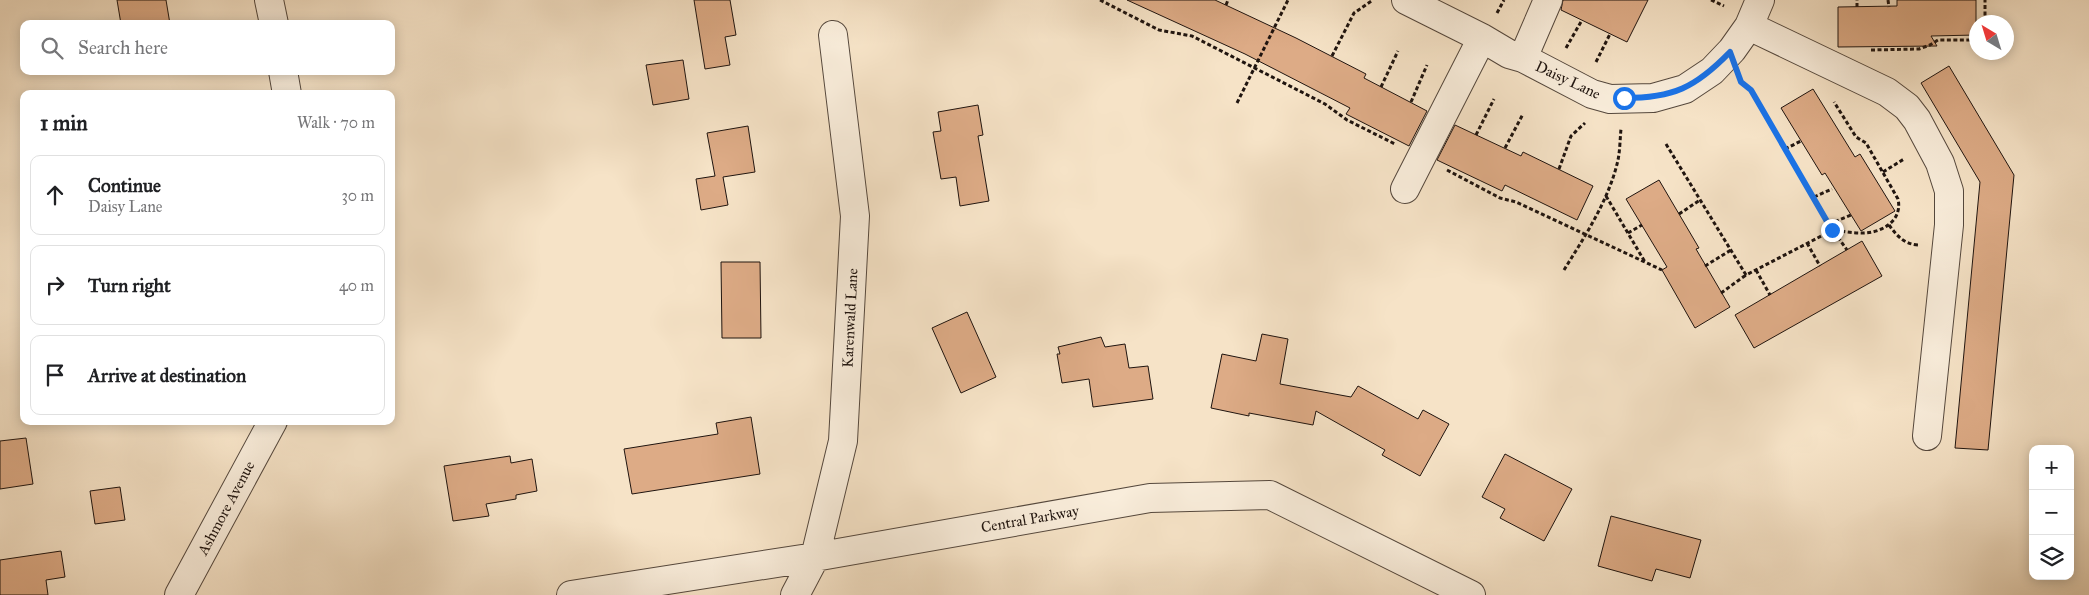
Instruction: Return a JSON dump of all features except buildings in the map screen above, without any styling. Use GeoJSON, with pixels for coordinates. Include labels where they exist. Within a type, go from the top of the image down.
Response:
{"type":"FeatureCollection","features":[{"type":"Feature","properties":{"kind":"street"},"geometry":{"type":"LineString","coordinates":[[269,0],[273,20]]}},
{"type":"Feature","properties":{"kind":"street","name":"Daisy Lane"},"geometry":{"type":"LineString","coordinates":[[1406,0],[1482,38],[1509,54],[1523,58],[1592,94],[1617,99],[1653,98],[1685,89],[1712,71],[1730,52],[1749,26],[1760,0]]}},
{"type":"Feature","properties":{"kind":"street"},"geometry":{"type":"LineString","coordinates":[[1523,58],[1548,0]]}},
{"type":"Feature","properties":{"kind":"street"},"geometry":{"type":"LineString","coordinates":[[1749,26],[1887,92],[1907,107],[1927,136],[1940,163],[1949,191],[1947,249],[1927,436]]}},
{"type":"Feature","properties":{"kind":"street","name":"Karenwald Lane"},"geometry":{"type":"LineString","coordinates":[[795,595],[815,557],[843,441],[855,216],[833,35]]}},
{"type":"Feature","properties":{"kind":"street"},"geometry":{"type":"LineString","coordinates":[[1405,189],[1482,38]]}},
{"type":"Feature","properties":{"kind":"street"},"geometry":{"type":"LineString","coordinates":[[284,75],[286,90]]}},
{"type":"Feature","properties":{"kind":"street","name":"Ashmore Avenue"},"geometry":{"type":"LineString","coordinates":[[179,595],[270,425]]}},
{"type":"Feature","properties":{"kind":"street","name":"Central Parkway"},"geometry":{"type":"LineString","coordinates":[[571,595],[815,557],[1150,498],[1270,494],[1470,595]]}},
{"type":"Feature","properties":{"kind":"path"},"geometry":{"type":"LineString","coordinates":[[1100,0],[1159,30],[1192,36],[1325,104],[1347,120],[1421,156],[1500,198],[1516,202],[1662,270]]}},
{"type":"Feature","properties":{"kind":"path"},"geometry":{"type":"LineString","coordinates":[[1226,5],[1228,0]]}},
{"type":"Feature","properties":{"kind":"path"},"geometry":{"type":"LineString","coordinates":[[1237,103],[1288,0]]}},
{"type":"Feature","properties":{"kind":"path"},"geometry":{"type":"LineString","coordinates":[[1332,56],[1354,13],[1373,0]]}},
{"type":"Feature","properties":{"kind":"path"},"geometry":{"type":"LineString","coordinates":[[1497,13],[1504,0]]}},
{"type":"Feature","properties":{"kind":"path"},"geometry":{"type":"LineString","coordinates":[[1857,0],[1857,7]]}},
{"type":"Feature","properties":{"kind":"path"},"geometry":{"type":"LineString","coordinates":[[1888,0],[1889,7]]}},
{"type":"Feature","properties":{"kind":"path"},"geometry":{"type":"LineString","coordinates":[[1985,15],[1986,0]]}},
{"type":"Feature","properties":{"kind":"path"},"geometry":{"type":"LineString","coordinates":[[1566,48],[1582,20]]}},
{"type":"Feature","properties":{"kind":"path"},"geometry":{"type":"LineString","coordinates":[[1596,62],[1610,34]]}},
{"type":"Feature","properties":{"kind":"path"},"geometry":{"type":"LineString","coordinates":[[1721,293],[1746,275],[1832,230],[1862,234],[1889,225],[1898,216],[1900,207],[1896,194],[1866,143],[1856,136],[1851,129],[1822,80],[1831,65],[1848,50],[1919,49],[1930,46],[1938,40],[1969,40]]}},
{"type":"Feature","properties":{"kind":"path"},"geometry":{"type":"LineString","coordinates":[[1381,87],[1398,51]]}},
{"type":"Feature","properties":{"kind":"path"},"geometry":{"type":"LineString","coordinates":[[1730,52],[1741,82],[1751,90],[1832,230],[1847,250]]}},
{"type":"Feature","properties":{"kind":"path"},"geometry":{"type":"LineString","coordinates":[[1411,102],[1427,66]]}},
{"type":"Feature","properties":{"kind":"path"},"geometry":{"type":"LineString","coordinates":[[1476,135],[1494,99]]}},
{"type":"Feature","properties":{"kind":"path"},"geometry":{"type":"LineString","coordinates":[[1559,169],[1571,136],[1617,99]]}},
{"type":"Feature","properties":{"kind":"path"},"geometry":{"type":"LineString","coordinates":[[1564,270],[1586,235],[1606,195],[1618,160],[1617,99]]}},
{"type":"Feature","properties":{"kind":"path"},"geometry":{"type":"LineString","coordinates":[[1505,148],[1523,114]]}},
{"type":"Feature","properties":{"kind":"path"},"geometry":{"type":"LineString","coordinates":[[1786,150],[1801,141]]}},
{"type":"Feature","properties":{"kind":"path"},"geometry":{"type":"LineString","coordinates":[[1666,144],[1746,275]]}},
{"type":"Feature","properties":{"kind":"path"},"geometry":{"type":"LineString","coordinates":[[1814,197],[1832,189]]}},
{"type":"Feature","properties":{"kind":"path"},"geometry":{"type":"LineString","coordinates":[[1606,195],[1645,262]]}},
{"type":"Feature","properties":{"kind":"path"},"geometry":{"type":"LineString","coordinates":[[1680,214],[1700,200]]}},
{"type":"Feature","properties":{"kind":"path"},"geometry":{"type":"LineString","coordinates":[[1829,224],[1851,215]]}},
{"type":"Feature","properties":{"kind":"path"},"geometry":{"type":"LineString","coordinates":[[1628,233],[1642,225]]}},
{"type":"Feature","properties":{"kind":"path"},"geometry":{"type":"LineString","coordinates":[[1807,243],[1820,266]]}},
{"type":"Feature","properties":{"kind":"path"},"geometry":{"type":"LineString","coordinates":[[1705,266],[1731,250]]}},
{"type":"Feature","properties":{"kind":"path"},"geometry":{"type":"LineString","coordinates":[[1756,270],[1770,295]]}},
{"type":"Feature","properties":{"kind":"route"},"geometry":{"type":"LineString","coordinates":[[1624,98],[1653,98],[1685,89],[1712,71],[1730,52],[1741,82],[1751,90],[1832,230]]}}]}
